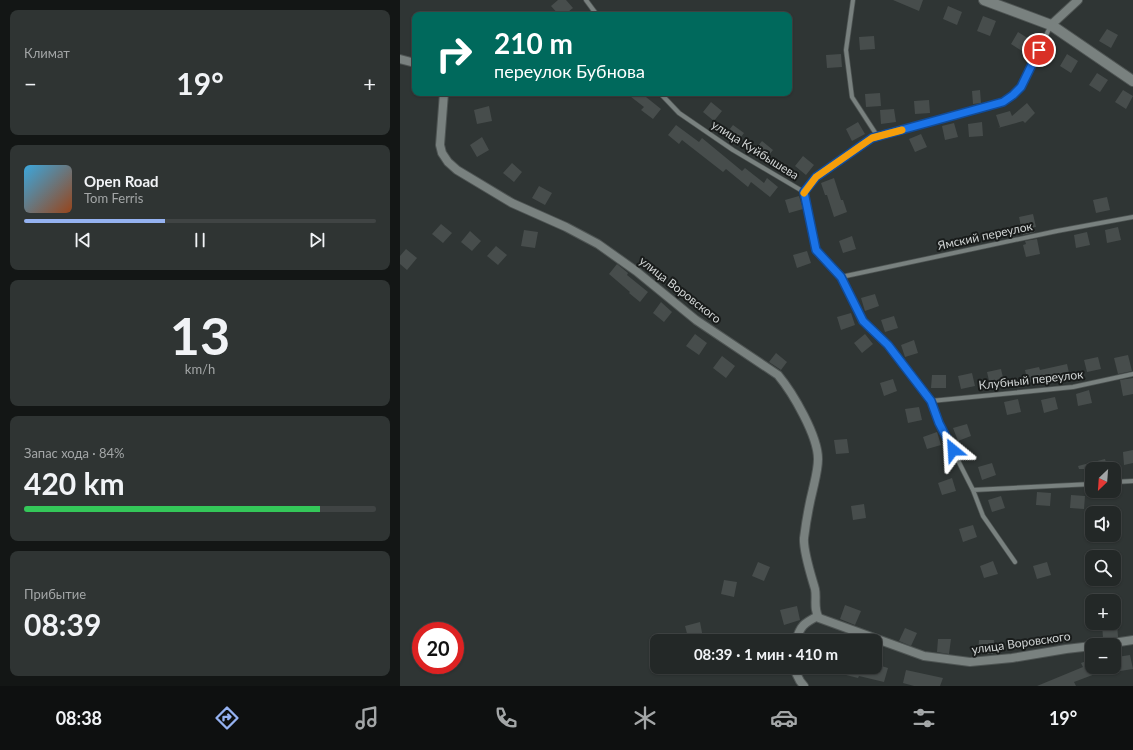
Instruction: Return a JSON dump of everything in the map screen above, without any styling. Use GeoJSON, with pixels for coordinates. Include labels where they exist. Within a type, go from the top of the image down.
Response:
{"type":"FeatureCollection","features":[{"type":"Feature","properties":{"kind":"street"},"geometry":{"type":"LineString","coordinates":[[984,0],[1051,25],[1133,81]]}},
{"type":"Feature","properties":{"kind":"street"},"geometry":{"type":"LineString","coordinates":[[1051,25],[1078,0]]}},
{"type":"Feature","properties":{"kind":"street"},"geometry":{"type":"LineString","coordinates":[[400,59],[412,62]]}},
{"type":"Feature","properties":{"kind":"street","name":"улица Воровского"},"geometry":{"type":"LineString","coordinates":[[444,96],[440,144],[442,153],[448,162],[457,170],[512,203],[566,227],[598,244],[636,271],[696,320],[778,375],[785,383],[816,443],[818,459],[817,473],[804,539],[816,592],[816,614],[819,618],[924,656],[970,662],[1012,658],[1085,647]]}},
{"type":"Feature","properties":{"kind":"street"},"geometry":{"type":"LineString","coordinates":[[798,634],[799,630],[806,622],[818,616]]}},
{"type":"Feature","properties":{"kind":"street"},"geometry":{"type":"LineString","coordinates":[[1121,642],[1133,640]]}},
{"type":"Feature","properties":{"kind":"street"},"geometry":{"type":"LineString","coordinates":[[797,674],[804,686]]}},
{"type":"Feature","properties":{"kind":"lane"},"geometry":{"type":"LineString","coordinates":[[586,0],[595,12]]}},
{"type":"Feature","properties":{"kind":"lane"},"geometry":{"type":"LineString","coordinates":[[853,0],[846,50],[852,96],[878,137]]}},
{"type":"Feature","properties":{"kind":"lane"},"geometry":{"type":"LineString","coordinates":[[804,192],[816,177],[872,138],[1003,102],[1021,87],[1051,25]]}},
{"type":"Feature","properties":{"kind":"lane","name":"улица Куйбышева"},"geometry":{"type":"LineString","coordinates":[[663,96],[679,113],[733,150],[804,192],[816,250],[841,277],[863,321],[888,345],[931,401],[939,423],[973,490],[983,516],[1015,562]]}},
{"type":"Feature","properties":{"kind":"lane","name":"Ямский переулок"},"geometry":{"type":"LineString","coordinates":[[841,277],[1133,216]]}},
{"type":"Feature","properties":{"kind":"lane","name":"Клубный переулок"},"geometry":{"type":"LineString","coordinates":[[931,401],[1073,387],[1133,374]]}},
{"type":"Feature","properties":{"kind":"lane"},"geometry":{"type":"LineString","coordinates":[[1121,482],[1133,481]]}},
{"type":"Feature","properties":{"kind":"lane"},"geometry":{"type":"LineString","coordinates":[[973,490],[1085,484]]}},
{"type":"Feature","properties":{"kind":"building"},"geometry":{"type":"Polygon","coordinates":[[[558,0],[566,0],[573,8],[568,12],[556,12],[551,6],[558,0]]]}},
{"type":"Feature","properties":{"kind":"building"},"geometry":{"type":"Polygon","coordinates":[[[893,0],[923,0],[919,11],[893,0]]]}},
{"type":"Feature","properties":{"kind":"building"},"geometry":{"type":"Polygon","coordinates":[[[948,6],[962,12],[957,25],[943,19],[948,6]]]}},
{"type":"Feature","properties":{"kind":"building"},"geometry":{"type":"Polygon","coordinates":[[[983,16],[996,21],[990,36],[977,31],[983,16]]]}},
{"type":"Feature","properties":{"kind":"building"},"geometry":{"type":"Polygon","coordinates":[[[1107,29],[1118,35],[1111,48],[1099,41],[1107,29]]]}},
{"type":"Feature","properties":{"kind":"building"},"geometry":{"type":"Polygon","coordinates":[[[1018,32],[1029,39],[1022,51],[1011,44],[1018,32]]]}},
{"type":"Feature","properties":{"kind":"building"},"geometry":{"type":"Polygon","coordinates":[[[874,36],[875,49],[860,50],[859,37],[874,36]]]}},
{"type":"Feature","properties":{"kind":"building"},"geometry":{"type":"Polygon","coordinates":[[[841,54],[842,67],[827,68],[826,55],[841,54]]]}},
{"type":"Feature","properties":{"kind":"building"},"geometry":{"type":"Polygon","coordinates":[[[1067,54],[1078,61],[1071,73],[1060,66],[1067,54]]]}},
{"type":"Feature","properties":{"kind":"building"},"geometry":{"type":"Polygon","coordinates":[[[1097,73],[1108,80],[1100,92],[1089,85],[1097,73]]]}},
{"type":"Feature","properties":{"kind":"building"},"geometry":{"type":"Polygon","coordinates":[[[980,90],[981,103],[973,104],[972,91],[980,90]]]}},
{"type":"Feature","properties":{"kind":"building"},"geometry":{"type":"Polygon","coordinates":[[[1123,90],[1133,96],[1126,109],[1115,102],[1123,90]]]}},
{"type":"Feature","properties":{"kind":"building"},"geometry":{"type":"Polygon","coordinates":[[[880,93],[881,106],[866,107],[865,94],[880,93]]]}},
{"type":"Feature","properties":{"kind":"building"},"geometry":{"type":"Polygon","coordinates":[[[630,96],[645,96],[661,109],[653,119],[641,110],[644,107],[630,96]]]}},
{"type":"Feature","properties":{"kind":"building"},"geometry":{"type":"Polygon","coordinates":[[[929,100],[930,113],[915,114],[914,101],[929,100]]]}},
{"type":"Feature","properties":{"kind":"building"},"geometry":{"type":"Polygon","coordinates":[[[711,102],[722,111],[714,121],[703,112],[711,102]]]}},
{"type":"Feature","properties":{"kind":"building"},"geometry":{"type":"Polygon","coordinates":[[[1027,103],[1035,113],[1025,123],[1023,121],[998,128],[1000,127],[996,115],[1010,111],[1012,116],[1027,103]]]}},
{"type":"Feature","properties":{"kind":"building"},"geometry":{"type":"Polygon","coordinates":[[[489,106],[492,121],[477,124],[474,110],[489,106]]]}},
{"type":"Feature","properties":{"kind":"building"},"geometry":{"type":"Polygon","coordinates":[[[894,109],[896,122],[881,124],[880,110],[894,109]]]}},
{"type":"Feature","properties":{"kind":"building"},"geometry":{"type":"Polygon","coordinates":[[[858,122],[865,134],[852,141],[846,129],[858,122]]]}},
{"type":"Feature","properties":{"kind":"building"},"geometry":{"type":"Polygon","coordinates":[[[982,122],[983,136],[969,137],[968,124],[982,122]]]}},
{"type":"Feature","properties":{"kind":"building"},"geometry":{"type":"Polygon","coordinates":[[[954,123],[958,137],[945,140],[942,126],[954,123]]]}},
{"type":"Feature","properties":{"kind":"building"},"geometry":{"type":"Polygon","coordinates":[[[676,125],[699,142],[702,138],[742,171],[745,168],[764,183],[767,178],[778,187],[770,197],[751,182],[748,187],[726,169],[723,172],[682,140],[679,144],[668,135],[676,125]]]}},
{"type":"Feature","properties":{"kind":"building"},"geometry":{"type":"Polygon","coordinates":[[[733,125],[744,133],[736,144],[725,135],[733,125]]]}},
{"type":"Feature","properties":{"kind":"building"},"geometry":{"type":"Polygon","coordinates":[[[921,134],[927,147],[915,152],[909,139],[921,134]]]}},
{"type":"Feature","properties":{"kind":"building"},"geometry":{"type":"Polygon","coordinates":[[[482,137],[489,150],[477,157],[470,145],[482,137]]]}},
{"type":"Feature","properties":{"kind":"building"},"geometry":{"type":"Polygon","coordinates":[[[762,141],[773,150],[765,160],[754,151],[762,141]]]}},
{"type":"Feature","properties":{"kind":"building"},"geometry":{"type":"Polygon","coordinates":[[[803,156],[814,165],[806,175],[795,166],[803,156]]]}},
{"type":"Feature","properties":{"kind":"building"},"geometry":{"type":"Polygon","coordinates":[[[512,163],[522,172],[514,182],[503,173],[512,163]]]}},
{"type":"Feature","properties":{"kind":"building"},"geometry":{"type":"Polygon","coordinates":[[[834,178],[841,200],[843,200],[847,212],[834,217],[827,195],[825,195],[821,183],[834,178]]]}},
{"type":"Feature","properties":{"kind":"building"},"geometry":{"type":"Polygon","coordinates":[[[539,186],[552,193],[545,205],[532,198],[539,186]]]}},
{"type":"Feature","properties":{"kind":"building"},"geometry":{"type":"Polygon","coordinates":[[[799,196],[803,209],[789,213],[785,200],[799,196]]]}},
{"type":"Feature","properties":{"kind":"building"},"geometry":{"type":"Polygon","coordinates":[[[1107,197],[1110,210],[1096,213],[1093,200],[1107,197]]]}},
{"type":"Feature","properties":{"kind":"building"},"geometry":{"type":"Polygon","coordinates":[[[1033,214],[1036,227],[1034,227],[1035,232],[1023,235],[1019,217],[1033,214]]]}},
{"type":"Feature","properties":{"kind":"building"},"geometry":{"type":"Polygon","coordinates":[[[441,224],[452,233],[443,243],[432,234],[441,224]]]}},
{"type":"Feature","properties":{"kind":"building"},"geometry":{"type":"Polygon","coordinates":[[[1118,227],[1121,240],[1107,243],[1105,230],[1118,227]]]}},
{"type":"Feature","properties":{"kind":"building"},"geometry":{"type":"Polygon","coordinates":[[[524,230],[538,232],[535,248],[521,246],[524,230]]]}},
{"type":"Feature","properties":{"kind":"building"},"geometry":{"type":"Polygon","coordinates":[[[470,231],[481,241],[472,251],[461,242],[470,231]]]}},
{"type":"Feature","properties":{"kind":"building"},"geometry":{"type":"Polygon","coordinates":[[[1087,232],[1090,245],[1076,248],[1074,235],[1087,232]]]}},
{"type":"Feature","properties":{"kind":"building"},"geometry":{"type":"Polygon","coordinates":[[[852,236],[856,249],[843,253],[839,241],[852,236]]]}},
{"type":"Feature","properties":{"kind":"building"},"geometry":{"type":"Polygon","coordinates":[[[1037,239],[1040,254],[1026,257],[1023,245],[1026,244],[1025,241],[1037,239]]]}},
{"type":"Feature","properties":{"kind":"building"},"geometry":{"type":"Polygon","coordinates":[[[496,246],[507,255],[498,265],[487,256],[496,246]]]}},
{"type":"Feature","properties":{"kind":"building"},"geometry":{"type":"Polygon","coordinates":[[[406,249],[417,258],[407,270],[400,264],[400,256],[406,249]]]}},
{"type":"Feature","properties":{"kind":"building"},"geometry":{"type":"Polygon","coordinates":[[[807,251],[811,263],[797,268],[793,255],[807,251]]]}},
{"type":"Feature","properties":{"kind":"building"},"geometry":{"type":"Polygon","coordinates":[[[617,264],[628,273],[627,275],[648,292],[640,302],[609,274],[617,264]]]}},
{"type":"Feature","properties":{"kind":"building"},"geometry":{"type":"Polygon","coordinates":[[[875,294],[879,306],[865,311],[861,298],[875,294]]]}},
{"type":"Feature","properties":{"kind":"building"},"geometry":{"type":"Polygon","coordinates":[[[661,302],[672,312],[664,322],[653,313],[661,302]]]}},
{"type":"Feature","properties":{"kind":"building"},"geometry":{"type":"Polygon","coordinates":[[[851,313],[855,325],[841,330],[837,317],[851,313]]]}},
{"type":"Feature","properties":{"kind":"building"},"geometry":{"type":"Polygon","coordinates":[[[894,316],[898,328],[885,332],[881,320],[894,316]]]}},
{"type":"Feature","properties":{"kind":"building"},"geometry":{"type":"Polygon","coordinates":[[[695,334],[707,343],[699,355],[686,346],[695,334]]]}},
{"type":"Feature","properties":{"kind":"building"},"geometry":{"type":"Polygon","coordinates":[[[865,334],[873,344],[862,353],[854,343],[865,334]]]}},
{"type":"Feature","properties":{"kind":"building"},"geometry":{"type":"Polygon","coordinates":[[[914,340],[918,353],[905,357],[901,345],[914,340]]]}},
{"type":"Feature","properties":{"kind":"building"},"geometry":{"type":"Polygon","coordinates":[[[776,353],[787,362],[781,370],[769,362],[776,353]]]}},
{"type":"Feature","properties":{"kind":"building"},"geometry":{"type":"Polygon","coordinates":[[[1128,355],[1132,371],[1118,374],[1114,358],[1128,355]]]}},
{"type":"Feature","properties":{"kind":"building"},"geometry":{"type":"Polygon","coordinates":[[[722,356],[735,366],[726,378],[713,368],[722,356]]]}},
{"type":"Feature","properties":{"kind":"building"},"geometry":{"type":"Polygon","coordinates":[[[1098,357],[1101,369],[1087,372],[1084,360],[1098,357]]]}},
{"type":"Feature","properties":{"kind":"building"},"geometry":{"type":"Polygon","coordinates":[[[1067,364],[1070,377],[1056,380],[1055,377],[1028,383],[1025,370],[1039,367],[1040,370],[1067,364]]]}},
{"type":"Feature","properties":{"kind":"building"},"geometry":{"type":"Polygon","coordinates":[[[1001,369],[1004,382],[990,385],[987,372],[1001,369]]]}},
{"type":"Feature","properties":{"kind":"building"},"geometry":{"type":"Polygon","coordinates":[[[972,373],[975,386],[961,389],[958,376],[972,373]]]}},
{"type":"Feature","properties":{"kind":"building"},"geometry":{"type":"Polygon","coordinates":[[[932,375],[946,375],[946,388],[931,388],[932,375]]]}},
{"type":"Feature","properties":{"kind":"building"},"geometry":{"type":"Polygon","coordinates":[[[1133,378],[1133,394],[1123,396],[1120,380],[1133,378]]]}},
{"type":"Feature","properties":{"kind":"building"},"geometry":{"type":"Polygon","coordinates":[[[893,379],[897,391],[884,396],[880,383],[893,379]]]}},
{"type":"Feature","properties":{"kind":"building"},"geometry":{"type":"Polygon","coordinates":[[[1089,390],[1092,403],[1078,406],[1076,394],[1089,390]]]}},
{"type":"Feature","properties":{"kind":"building"},"geometry":{"type":"Polygon","coordinates":[[[1055,397],[1058,409],[1044,413],[1041,400],[1055,397]]]}},
{"type":"Feature","properties":{"kind":"building"},"geometry":{"type":"Polygon","coordinates":[[[1018,399],[1021,412],[1007,415],[1004,402],[1018,399]]]}},
{"type":"Feature","properties":{"kind":"building"},"geometry":{"type":"Polygon","coordinates":[[[919,407],[922,420],[908,423],[905,409],[919,407]]]}},
{"type":"Feature","properties":{"kind":"building"},"geometry":{"type":"Polygon","coordinates":[[[967,424],[971,436],[958,441],[953,428],[967,424]]]}},
{"type":"Feature","properties":{"kind":"building"},"geometry":{"type":"Polygon","coordinates":[[[937,432],[941,445],[927,449],[923,437],[937,432]]]}},
{"type":"Feature","properties":{"kind":"building"},"geometry":{"type":"Polygon","coordinates":[[[847,439],[849,453],[836,454],[834,440],[847,439]]]}},
{"type":"Feature","properties":{"kind":"building"},"geometry":{"type":"Polygon","coordinates":[[[1133,450],[1133,463],[1124,465],[1123,452],[1133,450]]]}},
{"type":"Feature","properties":{"kind":"building"},"geometry":{"type":"Polygon","coordinates":[[[1105,459],[1106,462],[1093,462],[1105,459]]]}},
{"type":"Feature","properties":{"kind":"building"},"geometry":{"type":"Polygon","coordinates":[[[992,463],[996,475],[982,480],[978,467],[992,463]]]}},
{"type":"Feature","properties":{"kind":"building"},"geometry":{"type":"Polygon","coordinates":[[[1085,464],[1085,469],[1079,469],[1078,466],[1085,464]]]}},
{"type":"Feature","properties":{"kind":"building"},"geometry":{"type":"Polygon","coordinates":[[[952,478],[956,491],[942,495],[938,483],[952,478]]]}},
{"type":"Feature","properties":{"kind":"building"},"geometry":{"type":"Polygon","coordinates":[[[1037,492],[1051,493],[1050,506],[1036,505],[1037,492]]]}},
{"type":"Feature","properties":{"kind":"building"},"geometry":{"type":"Polygon","coordinates":[[[1071,495],[1085,496],[1084,509],[1070,508],[1071,495]]]}},
{"type":"Feature","properties":{"kind":"building"},"geometry":{"type":"Polygon","coordinates":[[[1001,496],[1005,508],[992,512],[988,500],[1001,496]]]}},
{"type":"Feature","properties":{"kind":"building"},"geometry":{"type":"Polygon","coordinates":[[[864,504],[866,518],[853,520],[851,506],[864,504]]]}},
{"type":"Feature","properties":{"kind":"building"},"geometry":{"type":"Polygon","coordinates":[[[973,525],[977,537],[963,542],[959,529],[973,525]]]}},
{"type":"Feature","properties":{"kind":"building"},"geometry":{"type":"Polygon","coordinates":[[[993,561],[998,574],[984,578],[980,566],[993,561]]]}},
{"type":"Feature","properties":{"kind":"building"},"geometry":{"type":"Polygon","coordinates":[[[758,562],[770,567],[764,581],[752,576],[758,562]]]}},
{"type":"Feature","properties":{"kind":"building"},"geometry":{"type":"Polygon","coordinates":[[[1047,562],[1051,575],[1037,579],[1033,566],[1047,562]]]}},
{"type":"Feature","properties":{"kind":"building"},"geometry":{"type":"Polygon","coordinates":[[[724,580],[737,582],[734,597],[721,594],[724,580]]]}},
{"type":"Feature","properties":{"kind":"building"},"geometry":{"type":"Polygon","coordinates":[[[845,605],[861,611],[855,625],[840,619],[845,605]]]}},
{"type":"Feature","properties":{"kind":"building"},"geometry":{"type":"Polygon","coordinates":[[[797,606],[800,620],[784,625],[780,610],[797,606]]]}},
{"type":"Feature","properties":{"kind":"building"},"geometry":{"type":"Polygon","coordinates":[[[700,622],[702,634],[687,634],[685,626],[700,622]]]}},
{"type":"Feature","properties":{"kind":"building"},"geometry":{"type":"Polygon","coordinates":[[[905,628],[917,633],[911,646],[899,641],[905,628]]]}},
{"type":"Feature","properties":{"kind":"building"},"geometry":{"type":"Polygon","coordinates":[[[1102,630],[1117,630],[1118,637],[1103,638],[1102,630]]]}},
{"type":"Feature","properties":{"kind":"building"},"geometry":{"type":"Polygon","coordinates":[[[938,639],[951,639],[949,654],[937,652],[938,639]]]}},
{"type":"Feature","properties":{"kind":"building"},"geometry":{"type":"Polygon","coordinates":[[[979,640],[994,640],[993,654],[978,654],[979,640]]]}},
{"type":"Feature","properties":{"kind":"building"},"geometry":{"type":"Polygon","coordinates":[[[1130,655],[1133,669],[1121,671],[1121,656],[1130,655]]]}},
{"type":"Feature","properties":{"kind":"building"},"geometry":{"type":"Polygon","coordinates":[[[1085,662],[1085,674],[1095,674],[1074,682],[1076,686],[1037,686],[1083,667],[1081,663],[1085,662]]]}},
{"type":"Feature","properties":{"kind":"building"},"geometry":{"type":"Polygon","coordinates":[[[882,666],[888,668],[884,682],[859,676],[858,678],[846,675],[882,674],[882,666]]]}},
{"type":"Feature","properties":{"kind":"building"},"geometry":{"type":"Polygon","coordinates":[[[906,670],[943,678],[940,686],[914,686],[903,683],[906,670]]]}},
{"type":"Feature","properties":{"kind":"slow traffic"},"geometry":{"type":"LineString","coordinates":[[804,193],[816,177],[872,138],[902,130]]}},
{"type":"Feature","properties":{"kind":"route"},"geometry":{"type":"LineString","coordinates":[[953,450],[939,423],[931,401],[888,345],[863,321],[841,277],[816,250],[804,192],[816,177],[872,138],[1003,102],[1021,87],[1039,50]]}}]}
